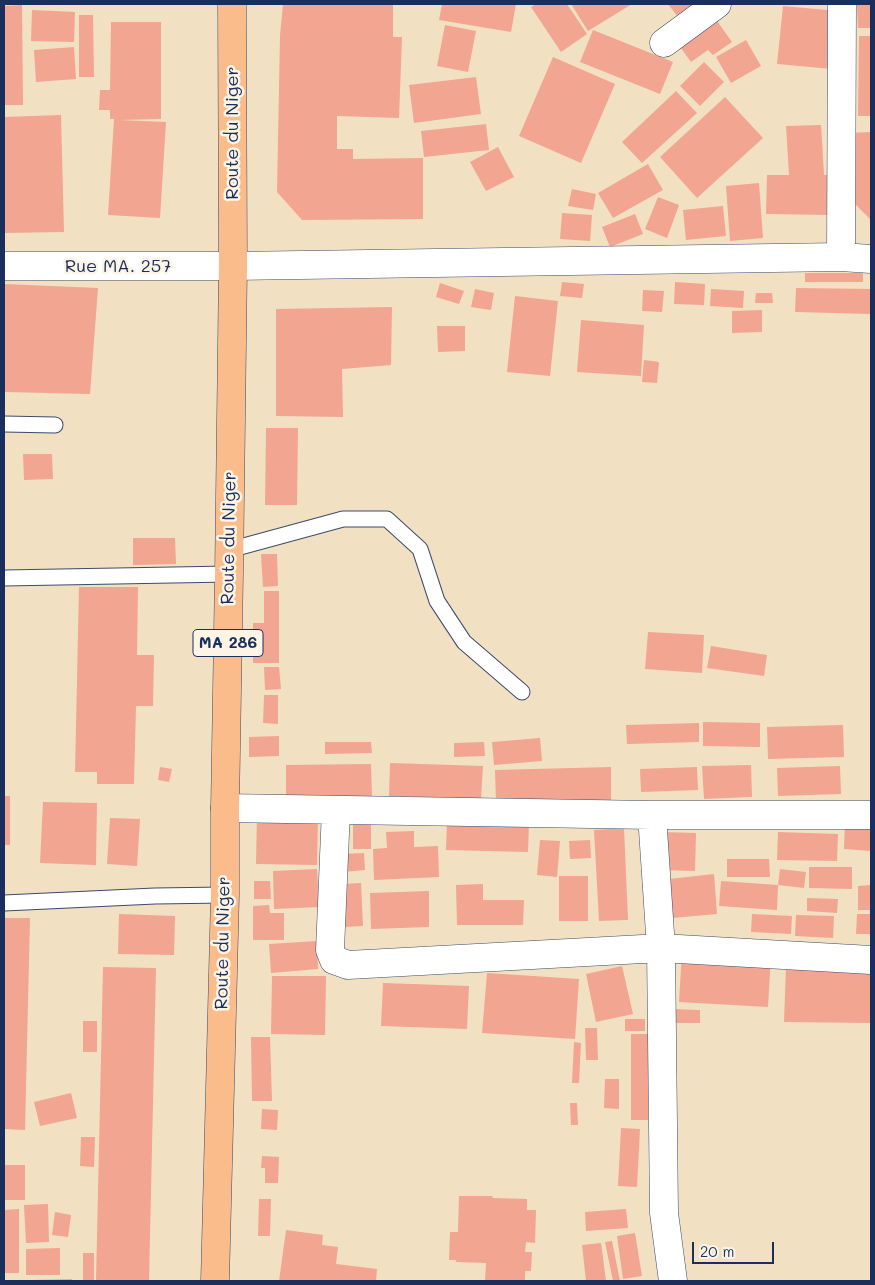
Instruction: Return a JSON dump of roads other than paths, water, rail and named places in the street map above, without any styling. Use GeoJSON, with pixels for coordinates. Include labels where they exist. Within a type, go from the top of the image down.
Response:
{"type":"FeatureCollection","features":[{"type":"Feature","properties":{"kind":"main road","name":"Route du Niger"},"geometry":{"type":"LineString","coordinates":[[215,1281],[225,895],[233,266],[232,4]]}},
{"type":"Feature","properties":{"kind":"street"},"geometry":{"type":"LineString","coordinates":[[664,43],[717,4]]}},
{"type":"Feature","properties":{"kind":"street"},"geometry":{"type":"LineString","coordinates":[[841,257],[842,4]]}},
{"type":"Feature","properties":{"kind":"street","name":"Rue MA. 257"},"geometry":{"type":"LineString","coordinates":[[4,266],[233,266],[841,257],[871,259]]}},
{"type":"Feature","properties":{"kind":"street"},"geometry":{"type":"LineString","coordinates":[[225,808],[652,815],[871,815]]}},
{"type":"Feature","properties":{"kind":"street"},"geometry":{"type":"LineString","coordinates":[[336,810],[330,950],[334,960],[348,965],[662,948],[871,960]]}},
{"type":"Feature","properties":{"kind":"street"},"geometry":{"type":"LineString","coordinates":[[652,815],[662,948],[664,1213],[672,1281]]}},
{"type":"Feature","properties":{"kind":"lane"},"geometry":{"type":"LineString","coordinates":[[4,424],[55,425]]}},
{"type":"Feature","properties":{"kind":"lane"},"geometry":{"type":"LineString","coordinates":[[4,578],[229,562],[343,519],[387,519],[420,549],[437,601],[464,642],[522,692]]}},
{"type":"Feature","properties":{"kind":"lane"},"geometry":{"type":"LineString","coordinates":[[4,903],[154,896],[225,895]]}}]}
